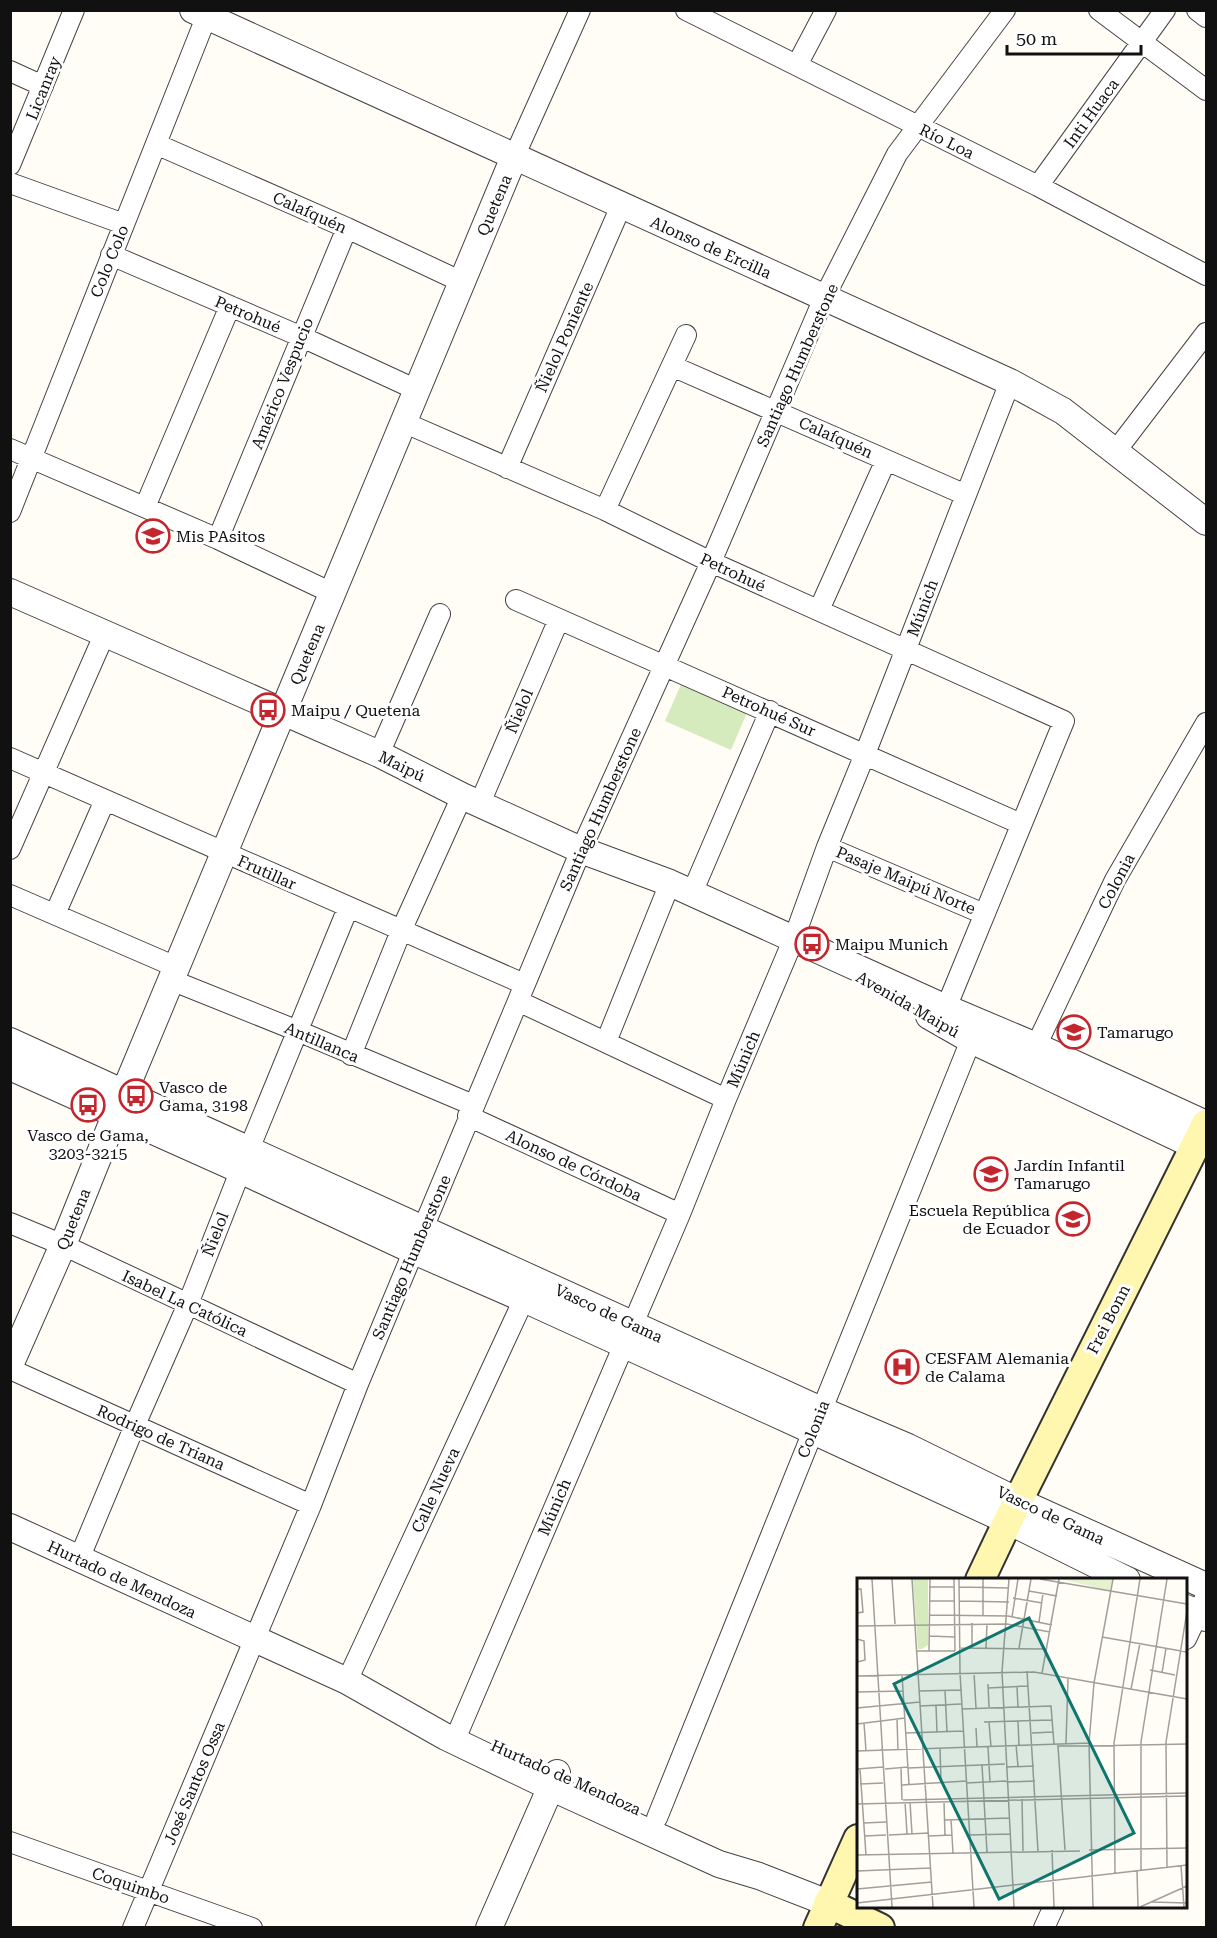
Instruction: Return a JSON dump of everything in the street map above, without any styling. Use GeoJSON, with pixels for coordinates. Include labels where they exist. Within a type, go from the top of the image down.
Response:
{"type":"FeatureCollection","features":[{"type":"Feature","properties":{"kind":"main road","name":"Frei Bonn"},"geometry":{"type":"LineString","coordinates":[[981,1578],[1204,1134]]}},
{"type":"Feature","properties":{"kind":"main road"},"geometry":{"type":"LineString","coordinates":[[823,1916],[857,1841]]}},
{"type":"Feature","properties":{"kind":"main road","name":"Hurtado de Mendoza"},"geometry":{"type":"LineString","coordinates":[[823,1916],[880,1928]]}},
{"type":"Feature","properties":{"kind":"street","name":"Licanray"},"geometry":{"type":"LineString","coordinates":[[10,165],[74,10]]}},
{"type":"Feature","properties":{"kind":"street","name":"Quetena"},"geometry":{"type":"LineString","coordinates":[[10,1367],[63,1245],[119,1104],[514,157],[580,10]]}},
{"type":"Feature","properties":{"kind":"street"},"geometry":{"type":"LineString","coordinates":[[797,65],[826,10]]}},
{"type":"Feature","properties":{"kind":"street","name":"Santiago Humberstone"},"geometry":{"type":"LineString","coordinates":[[254,1639],[311,1505],[470,1111],[581,849],[711,562],[824,298],[897,154],[1005,10]]}},
{"type":"Feature","properties":{"kind":"street"},"geometry":{"type":"LineString","coordinates":[[1099,10],[1206,90]]}},
{"type":"Feature","properties":{"kind":"street","name":"Inti Huaca"},"geometry":{"type":"LineString","coordinates":[[1038,186],[1165,10]]}},
{"type":"Feature","properties":{"kind":"street"},"geometry":{"type":"LineString","coordinates":[[1197,10],[1206,17]]}},
{"type":"Feature","properties":{"kind":"street","name":"Río Loa"},"geometry":{"type":"LineString","coordinates":[[693,12],[1038,186],[1206,275]]}},
{"type":"Feature","properties":{"kind":"street","name":"Alonso de Ercilla"},"geometry":{"type":"LineString","coordinates":[[203,13],[621,206],[1011,382],[1063,411],[1206,522]]}},
{"type":"Feature","properties":{"kind":"street","name":"Colo Colo"},"geometry":{"type":"LineString","coordinates":[[10,512],[156,144],[203,13]]}},
{"type":"Feature","properties":{"kind":"street"},"geometry":{"type":"LineString","coordinates":[[10,71],[44,86]]}},
{"type":"Feature","properties":{"kind":"street","name":"Calafquén"},"geometry":{"type":"LineString","coordinates":[[156,144],[347,228],[462,282]]}},
{"type":"Feature","properties":{"kind":"street"},"geometry":{"type":"LineString","coordinates":[[10,183],[124,224]]}},
{"type":"Feature","properties":{"kind":"street","name":"Ñielol Poniente"},"geometry":{"type":"LineString","coordinates":[[507,468],[621,206]]}},
{"type":"Feature","properties":{"kind":"street","name":"Américo Vespucio"},"geometry":{"type":"LineString","coordinates":[[218,539],[347,228]]}},
{"type":"Feature","properties":{"kind":"street","name":"Petrohué"},"geometry":{"type":"LineString","coordinates":[[111,255],[302,337],[417,390]]}},
{"type":"Feature","properties":{"kind":"street"},"geometry":{"type":"LineString","coordinates":[[145,507],[230,306]]}},
{"type":"Feature","properties":{"kind":"street"},"geometry":{"type":"LineString","coordinates":[[1115,452],[1206,333]]}},
{"type":"Feature","properties":{"kind":"street"},"geometry":{"type":"LineString","coordinates":[[605,510],[686,335]]}},
{"type":"Feature","properties":{"kind":"street","name":"Calafquén"},"geometry":{"type":"LineString","coordinates":[[672,366],[966,495]]}},
{"type":"Feature","properties":{"kind":"street","name":"Múnich"},"geometry":{"type":"LineString","coordinates":[[459,1730],[680,1214],[794,938],[827,847],[1011,382]]}},
{"type":"Feature","properties":{"kind":"street","name":"Petrohué"},"geometry":{"type":"LineString","coordinates":[[404,422],[605,510],[711,562],[1064,721],[1021,824]]}},
{"type":"Feature","properties":{"kind":"street"},"geometry":{"type":"LineString","coordinates":[[10,449],[218,539],[332,593]]}},
{"type":"Feature","properties":{"kind":"street"},"geometry":{"type":"LineString","coordinates":[[819,610],[886,460]]}},
{"type":"Feature","properties":{"kind":"street","name":"Maipú"},"geometry":{"type":"LineString","coordinates":[[10,592],[379,754],[471,800],[581,849],[681,888],[794,938]]}},
{"type":"Feature","properties":{"kind":"street","name":"Petrohué Sur"},"geometry":{"type":"LineString","coordinates":[[516,600],[1021,824]]}},
{"type":"Feature","properties":{"kind":"street"},"geometry":{"type":"LineString","coordinates":[[379,754],[440,614]]}},
{"type":"Feature","properties":{"kind":"street","name":"Ñielol"},"geometry":{"type":"LineString","coordinates":[[351,1055],[401,931],[471,800],[559,619]]}},
{"type":"Feature","properties":{"kind":"street"},"geometry":{"type":"LineString","coordinates":[[10,849],[105,633]]}},
{"type":"Feature","properties":{"kind":"street"},"geometry":{"type":"LineString","coordinates":[[606,1042],[770,711]]}},
{"type":"Feature","properties":{"kind":"street","name":"Colonia"},"geometry":{"type":"LineString","coordinates":[[1036,1046],[1115,880],[1206,723]]}},
{"type":"Feature","properties":{"kind":"street","name":"Frutillar"},"geometry":{"type":"LineString","coordinates":[[10,758],[401,931],[521,992],[606,1042],[726,1099]]}},
{"type":"Feature","properties":{"kind":"street"},"geometry":{"type":"LineString","coordinates":[[55,914],[105,800]]}},
{"type":"Feature","properties":{"kind":"street"},"geometry":{"type":"LineString","coordinates":[[946,1008],[1021,824]]}},
{"type":"Feature","properties":{"kind":"street","name":"Pasaje Maipú Norte"},"geometry":{"type":"LineString","coordinates":[[827,847],[984,914]]}},
{"type":"Feature","properties":{"kind":"street","name":"Antillanca"},"geometry":{"type":"LineString","coordinates":[[10,895],[55,914],[174,973],[470,1111]]}},
{"type":"Feature","properties":{"kind":"street","name":"Ñielol"},"geometry":{"type":"LineString","coordinates":[[79,1559],[188,1304],[244,1160],[348,908]]}},
{"type":"Feature","properties":{"kind":"street","name":"Avenida Maipú"},"geometry":{"type":"LineString","coordinates":[[794,938],[946,1008],[1036,1046],[1204,1134]]}},
{"type":"Feature","properties":{"kind":"street","name":"Avenida Maipú"},"geometry":{"type":"LineString","coordinates":[[794,938],[971,1040],[1204,1134]]}},
{"type":"Feature","properties":{"kind":"street","name":"Colonia"},"geometry":{"type":"LineString","coordinates":[[657,1818],[971,1040]]}},
{"type":"Feature","properties":{"kind":"street","name":"Vasco de Gama"},"geometry":{"type":"LineString","coordinates":[[10,1041],[119,1104]]}},
{"type":"Feature","properties":{"kind":"street","name":"Vasco de Gama"},"geometry":{"type":"LineString","coordinates":[[10,1067],[119,1104],[817,1420],[908,1447],[1124,1578]]}},
{"type":"Feature","properties":{"kind":"street","name":"Alonso de Córdoba"},"geometry":{"type":"LineString","coordinates":[[470,1111],[680,1214]]}},
{"type":"Feature","properties":{"kind":"street","name":"Isabel La Católica"},"geometry":{"type":"LineString","coordinates":[[10,1223],[63,1245],[358,1384]]}},
{"type":"Feature","properties":{"kind":"street","name":"Vasco de Gama"},"geometry":{"type":"LineString","coordinates":[[419,1240],[524,1299],[628,1335]]}},
{"type":"Feature","properties":{"kind":"street","name":"Calle Nueva"},"geometry":{"type":"LineString","coordinates":[[356,1686],[524,1299]]}},
{"type":"Feature","properties":{"kind":"street","name":"Rodrigo de Triana"},"geometry":{"type":"LineString","coordinates":[[10,1367],[311,1505]]}},
{"type":"Feature","properties":{"kind":"street","name":"Vasco de Gama"},"geometry":{"type":"LineString","coordinates":[[1013,1511],[1185,1578]]}},
{"type":"Feature","properties":{"kind":"street","name":"Hurtado de Mendoza"},"geometry":{"type":"LineString","coordinates":[[10,1527],[356,1686],[459,1730],[719,1864],[759,1876]]}},
{"type":"Feature","properties":{"kind":"street","name":"Vasco de Gama"},"geometry":{"type":"LineString","coordinates":[[1187,1579],[1206,1586]]}},
{"type":"Feature","properties":{"kind":"street"},"geometry":{"type":"LineString","coordinates":[[1187,1635],[1199,1609]]}},
{"type":"Feature","properties":{"kind":"street","name":"José Santos Ossa"},"geometry":{"type":"LineString","coordinates":[[133,1928],[254,1639]]}},
{"type":"Feature","properties":{"kind":"street","name":"Hurtado de Mendoza"},"geometry":{"type":"LineString","coordinates":[[356,1686],[446,1737],[657,1818],[724,1850],[759,1876],[823,1916]]}},
{"type":"Feature","properties":{"kind":"street"},"geometry":{"type":"LineString","coordinates":[[489,1928],[553,1780]]}},
{"type":"Feature","properties":{"kind":"street","name":"Coquimbo"},"geometry":{"type":"LineString","coordinates":[[10,1842],[252,1928]]}},
{"type":"Feature","properties":{"kind":"street"},"geometry":{"type":"LineString","coordinates":[[1044,1928],[1053,1908]]}},
{"type":"Feature","properties":{"kind":"green space"},"geometry":{"type":"Polygon","coordinates":[[[682,682],[748,710],[731,750],[665,721],[682,682]]]}},
{"type":"Feature","properties":{"kind":"place","name":"Mis PAsitos"},"geometry":{"type":"Point","coordinates":[153,536]}},
{"type":"Feature","properties":{"kind":"place","name":"Maipu / Quetena"},"geometry":{"type":"Point","coordinates":[268,710]}},
{"type":"Feature","properties":{"kind":"place","name":"Maipu Munich"},"geometry":{"type":"Point","coordinates":[812,944]}},
{"type":"Feature","properties":{"kind":"place","name":"Tamarugo"},"geometry":{"type":"Point","coordinates":[1074,1032]}},
{"type":"Feature","properties":{"kind":"place","name":"Vasco de Gama, 3198"},"geometry":{"type":"Point","coordinates":[136,1096]}},
{"type":"Feature","properties":{"kind":"place","name":"Vasco de Gama, 3203-3215"},"geometry":{"type":"Point","coordinates":[88,1105]}},
{"type":"Feature","properties":{"kind":"place","name":"Jardín Infantil Tamarugo"},"geometry":{"type":"Point","coordinates":[991,1174]}},
{"type":"Feature","properties":{"kind":"place","name":"Escuela República de Ecuador"},"geometry":{"type":"Point","coordinates":[1073,1219]}},
{"type":"Feature","properties":{"kind":"place","name":"CESFAM Alemania de Calama"},"geometry":{"type":"Point","coordinates":[902,1367]}}]}
